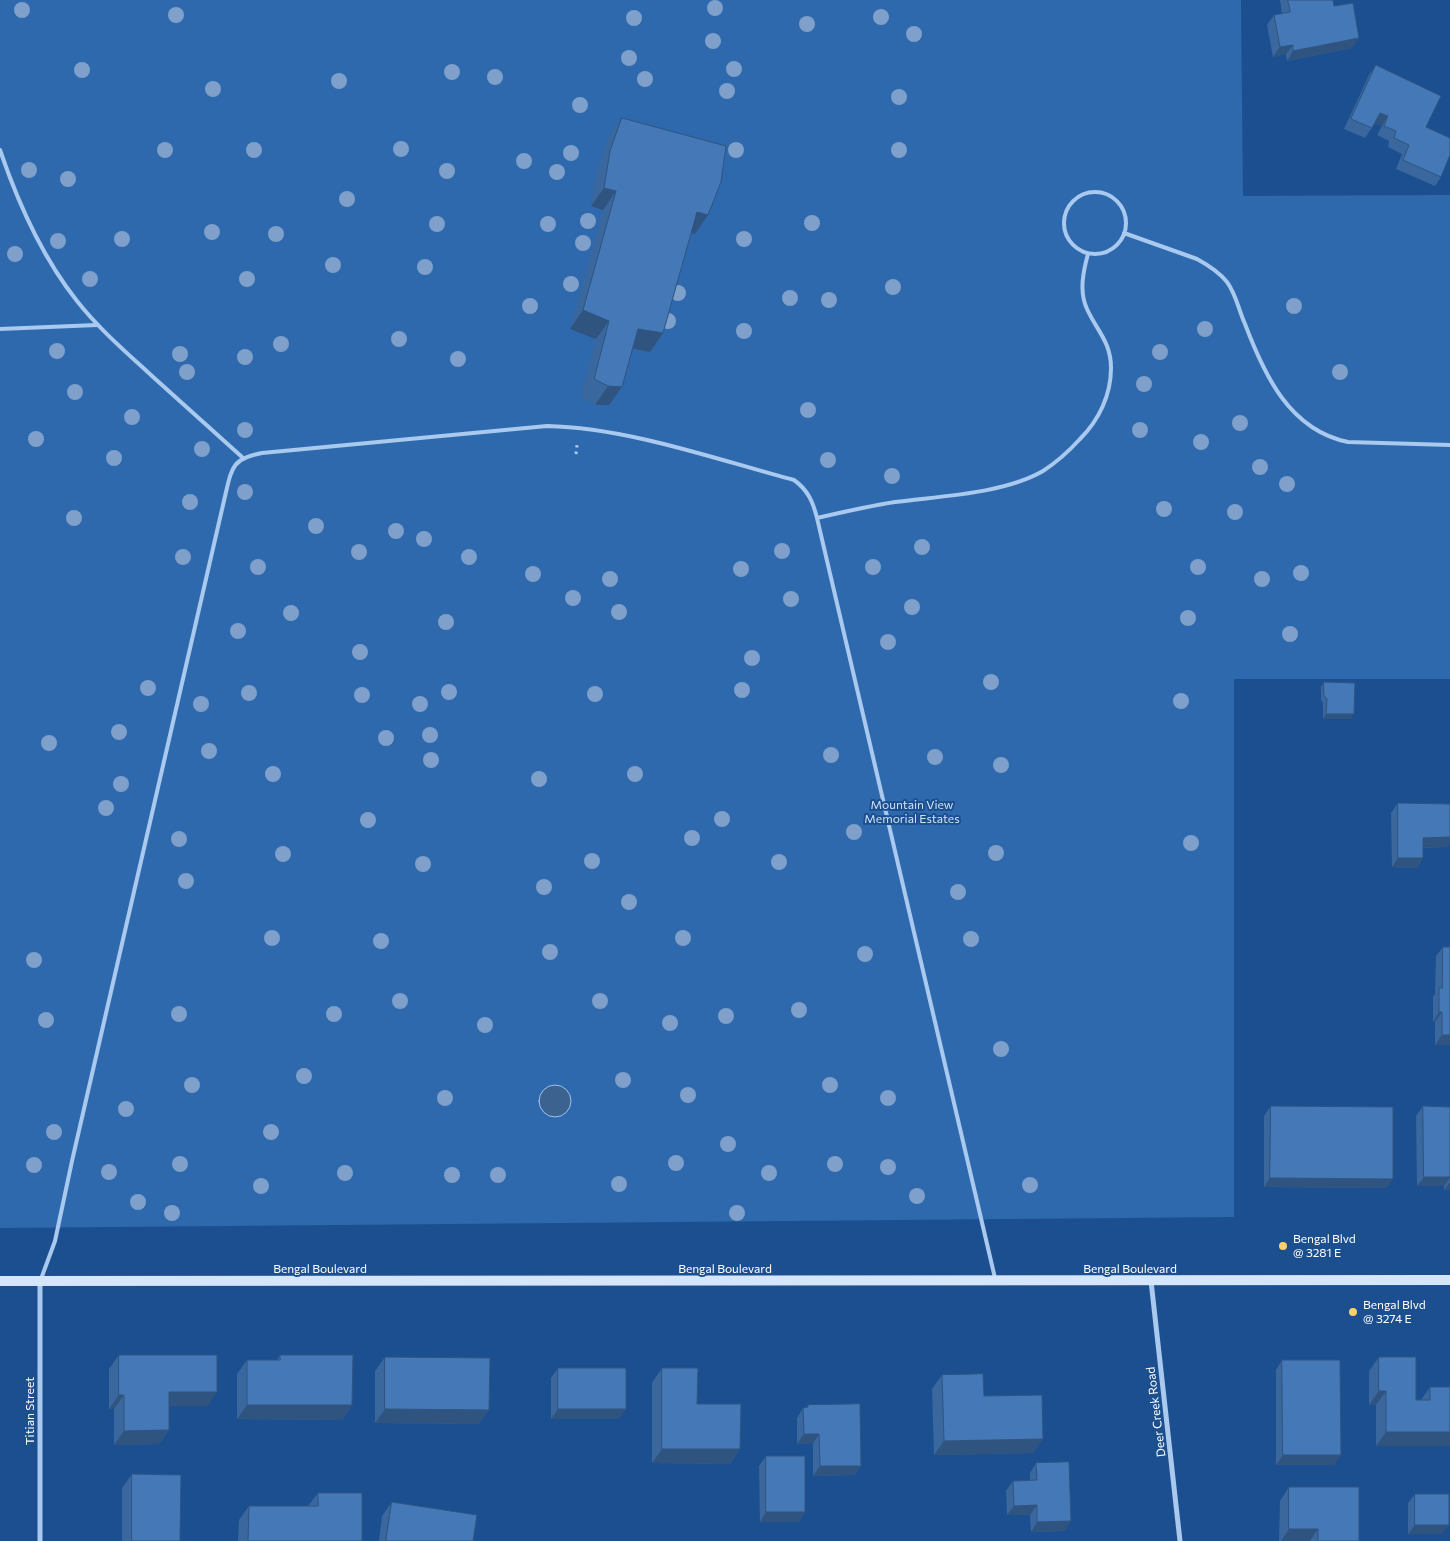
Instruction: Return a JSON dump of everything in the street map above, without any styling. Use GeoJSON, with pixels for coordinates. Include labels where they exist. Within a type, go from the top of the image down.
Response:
{"type":"FeatureCollection","features":[{"type":"Feature","properties":{"kind":"main road","name":"Bengal Boulevard"},"geometry":{"type":"LineString","coordinates":[[0,1281],[1450,1280]]}},
{"type":"Feature","properties":{"kind":"street","name":"Titian Street"},"geometry":{"type":"LineString","coordinates":[[40,1281],[40,1541]]}},
{"type":"Feature","properties":{"kind":"street","name":"Deer Creek Road"},"geometry":{"type":"LineString","coordinates":[[1151,1281],[1180,1541]]}},
{"type":"Feature","properties":{"kind":"lane"},"geometry":{"type":"LineString","coordinates":[[0,150],[11,181],[48,259],[76,300],[97,325],[242,457]]}},
{"type":"Feature","properties":{"kind":"lane"},"geometry":{"type":"LineString","coordinates":[[1093,192],[1101,193],[1114,199],[1125,218],[1124,233],[1120,242],[1112,249],[1103,253],[1088,254],[1081,251],[1069,242],[1064,228],[1068,207],[1079,197],[1093,192]]}},
{"type":"Feature","properties":{"kind":"lane"},"geometry":{"type":"LineString","coordinates":[[1124,233],[1197,260],[1222,276],[1234,293],[1262,368],[1295,414],[1321,434],[1348,442],[1450,445]]}},
{"type":"Feature","properties":{"kind":"lane"},"geometry":{"type":"LineString","coordinates":[[817,518],[871,506],[964,493],[1009,484],[1043,471],[1087,433],[1107,396],[1110,379],[1110,358],[1107,344],[1087,310],[1082,292],[1083,275],[1088,254]]}},
{"type":"Feature","properties":{"kind":"lane"},"geometry":{"type":"LineString","coordinates":[[0,329],[97,325]]}},
{"type":"Feature","properties":{"kind":"lane"},"geometry":{"type":"LineString","coordinates":[[40,1281],[55,1241],[229,477],[237,462],[242,457],[262,453],[547,426],[578,427],[649,441],[794,480],[804,487],[809,495],[817,518],[996,1281]]}},
{"type":"Feature","properties":{"kind":"green space","name":"Mountain View Memorial Estates"},"geometry":{"type":"Polygon","coordinates":[[[0,0],[1241,0],[1243,196],[1450,195],[1450,679],[1234,679],[1234,1217],[0,1228],[0,0]]]}},
{"type":"Feature","properties":{"kind":"shaded area"},"geometry":{"type":"Polygon","coordinates":[[[555,1085],[561,1086],[566,1090],[570,1095],[570,1107],[566,1112],[561,1116],[555,1117],[549,1116],[544,1112],[540,1107],[539,1101],[540,1095],[544,1090],[549,1086],[555,1085]]]}},
{"type":"Feature","properties":{"kind":"building"},"geometry":{"type":"Polygon","coordinates":[[[1288,0],[1333,0],[1334,6],[1353,3],[1359,38],[1293,51],[1293,45],[1280,47],[1274,15],[1290,12],[1288,0]]]}},
{"type":"Feature","properties":{"kind":"building"},"geometry":{"type":"Polygon","coordinates":[[[1376,65],[1441,96],[1426,127],[1450,138],[1450,155],[1441,177],[1403,160],[1409,145],[1394,138],[1396,131],[1384,126],[1388,116],[1380,113],[1372,128],[1351,119],[1376,65]]]}},
{"type":"Feature","properties":{"kind":"building"},"geometry":{"type":"Polygon","coordinates":[[[622,118],[726,146],[721,182],[708,215],[697,212],[663,333],[638,329],[622,387],[608,386],[594,379],[609,321],[583,310],[616,191],[604,188],[610,151],[622,118]]]}},
{"type":"Feature","properties":{"kind":"building"},"geometry":{"type":"Polygon","coordinates":[[[1324,682],[1355,683],[1354,714],[1326,714],[1327,699],[1324,695],[1324,682]]]}},
{"type":"Feature","properties":{"kind":"building"},"geometry":{"type":"Polygon","coordinates":[[[1398,803],[1450,804],[1450,837],[1423,838],[1423,858],[1398,858],[1398,803]]]}},
{"type":"Feature","properties":{"kind":"building"},"geometry":{"type":"Polygon","coordinates":[[[1443,947],[1450,947],[1450,1035],[1442,1035],[1442,1012],[1439,1012],[1439,988],[1442,988],[1443,947]]]}},
{"type":"Feature","properties":{"kind":"building"},"geometry":{"type":"Polygon","coordinates":[[[1271,1106],[1393,1107],[1393,1179],[1270,1178],[1271,1106]]]}},
{"type":"Feature","properties":{"kind":"building"},"geometry":{"type":"Polygon","coordinates":[[[1423,1106],[1450,1107],[1450,1177],[1424,1177],[1423,1106]]]}},
{"type":"Feature","properties":{"kind":"building"},"geometry":{"type":"Polygon","coordinates":[[[119,1355],[217,1355],[217,1392],[169,1392],[169,1430],[124,1431],[124,1395],[119,1395],[119,1355]]]}},
{"type":"Feature","properties":{"kind":"building"},"geometry":{"type":"Polygon","coordinates":[[[280,1355],[353,1355],[352,1405],[247,1405],[247,1360],[280,1360],[280,1355]]]}},
{"type":"Feature","properties":{"kind":"building"},"geometry":{"type":"Polygon","coordinates":[[[385,1357],[490,1358],[489,1410],[385,1409],[385,1357]]]}},
{"type":"Feature","properties":{"kind":"building"},"geometry":{"type":"Polygon","coordinates":[[[1379,1357],[1416,1357],[1416,1400],[1430,1400],[1430,1387],[1450,1387],[1450,1432],[1386,1432],[1386,1391],[1379,1391],[1379,1357]]]}},
{"type":"Feature","properties":{"kind":"building"},"geometry":{"type":"Polygon","coordinates":[[[1282,1360],[1340,1360],[1341,1455],[1283,1455],[1282,1360]]]}},
{"type":"Feature","properties":{"kind":"building"},"geometry":{"type":"Polygon","coordinates":[[[558,1368],[626,1368],[626,1409],[558,1409],[558,1368]]]}},
{"type":"Feature","properties":{"kind":"building"},"geometry":{"type":"Polygon","coordinates":[[[662,1368],[698,1368],[697,1404],[741,1404],[740,1449],[662,1449],[662,1368]]]}},
{"type":"Feature","properties":{"kind":"building"},"geometry":{"type":"Polygon","coordinates":[[[983,1374],[984,1396],[1042,1395],[1043,1439],[944,1441],[942,1375],[983,1374]]]}},
{"type":"Feature","properties":{"kind":"building"},"geometry":{"type":"Polygon","coordinates":[[[860,1404],[861,1466],[820,1466],[819,1434],[804,1434],[803,1408],[808,1407],[808,1405],[860,1404]]]}},
{"type":"Feature","properties":{"kind":"building"},"geometry":{"type":"Polygon","coordinates":[[[766,1456],[805,1456],[805,1512],[766,1512],[766,1456]]]}},
{"type":"Feature","properties":{"kind":"building"},"geometry":{"type":"Polygon","coordinates":[[[1069,1462],[1071,1521],[1037,1522],[1037,1505],[1014,1506],[1013,1481],[1037,1480],[1036,1463],[1069,1462]]]}},
{"type":"Feature","properties":{"kind":"building"},"geometry":{"type":"Polygon","coordinates":[[[132,1474],[181,1475],[180,1541],[132,1541],[132,1474]]]}},
{"type":"Feature","properties":{"kind":"building"},"geometry":{"type":"Polygon","coordinates":[[[1289,1487],[1359,1487],[1359,1541],[1318,1541],[1318,1529],[1289,1529],[1289,1487]]]}},
{"type":"Feature","properties":{"kind":"building"},"geometry":{"type":"Polygon","coordinates":[[[318,1493],[362,1493],[362,1541],[248,1541],[249,1506],[318,1506],[318,1493]]]}},
{"type":"Feature","properties":{"kind":"building"},"geometry":{"type":"Polygon","coordinates":[[[1415,1494],[1449,1494],[1449,1525],[1415,1525],[1415,1494]]]}},
{"type":"Feature","properties":{"kind":"building"},"geometry":{"type":"Polygon","coordinates":[[[392,1502],[477,1515],[473,1541],[386,1541],[392,1502]]]}},
{"type":"Feature","properties":{"kind":"place","name":"Bengal Blvd @ 3281 E"},"geometry":{"type":"Point","coordinates":[1283,1246]}},
{"type":"Feature","properties":{"kind":"place","name":"Bengal Blvd @ 3274 E"},"geometry":{"type":"Point","coordinates":[1353,1312]}}]}
